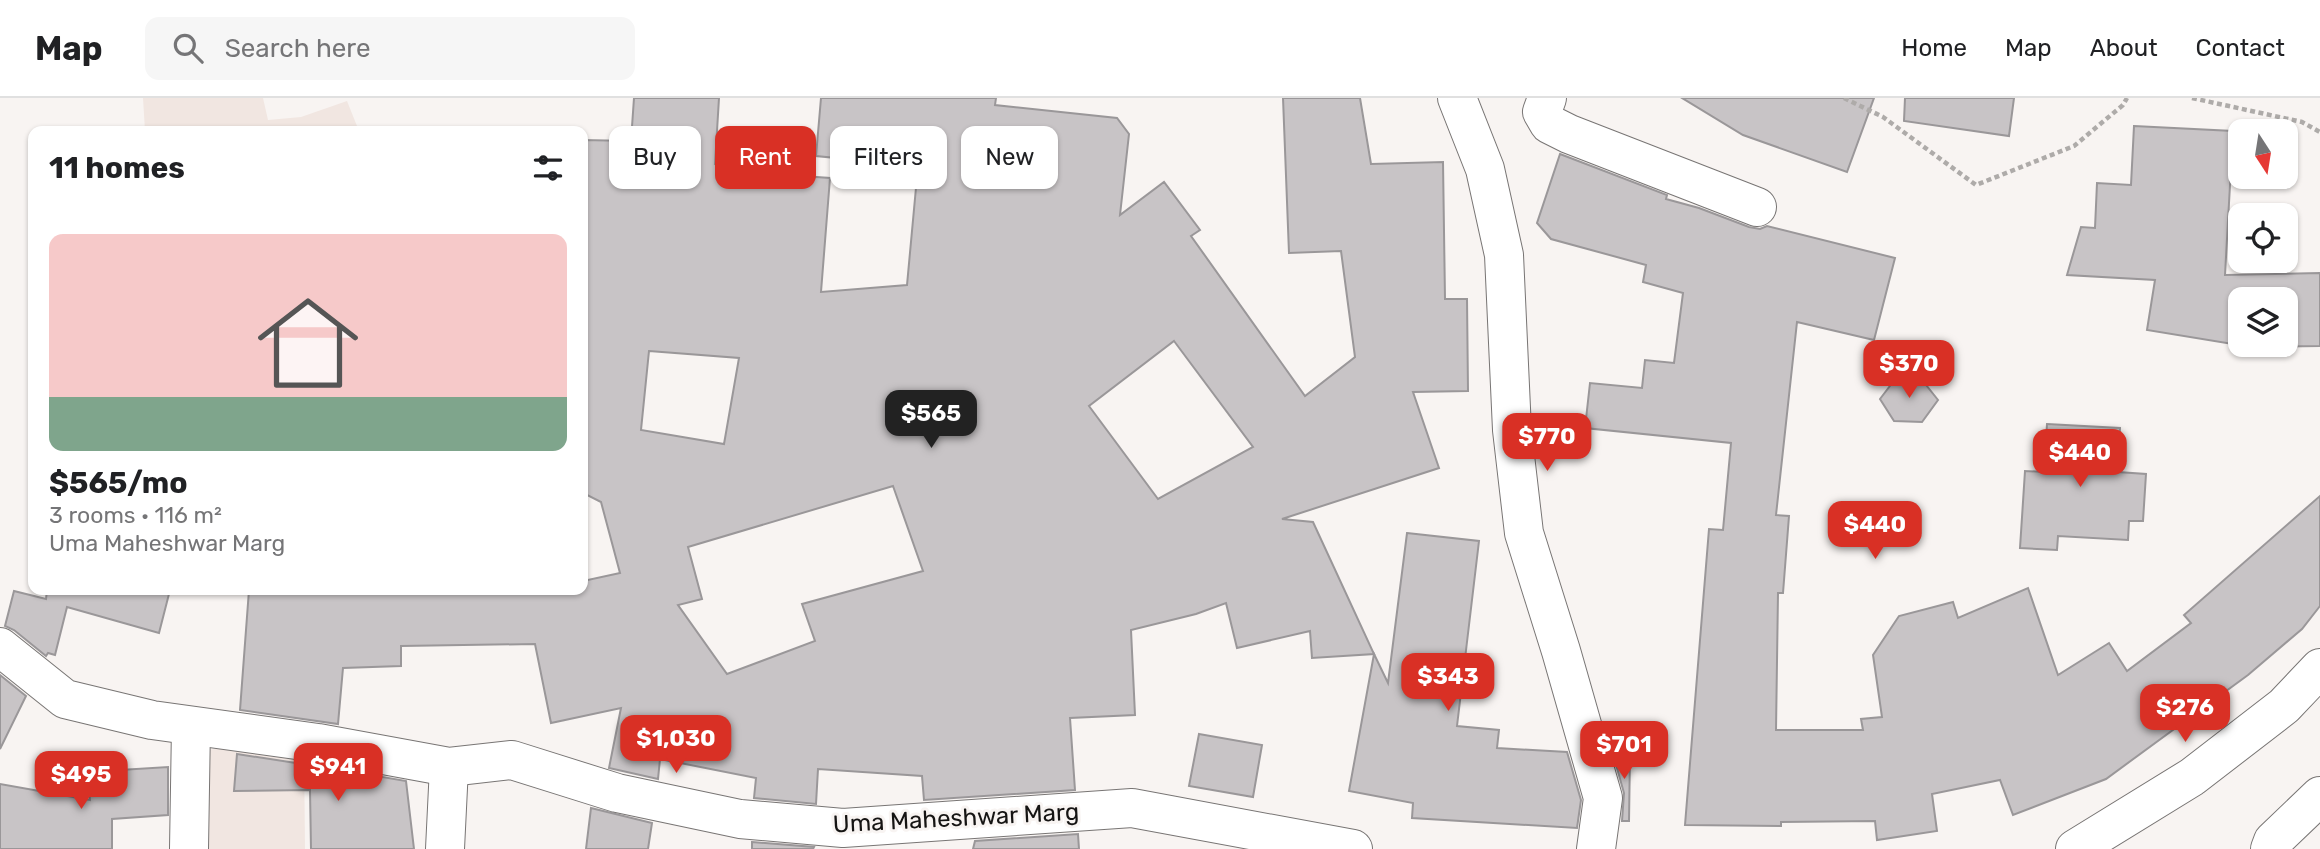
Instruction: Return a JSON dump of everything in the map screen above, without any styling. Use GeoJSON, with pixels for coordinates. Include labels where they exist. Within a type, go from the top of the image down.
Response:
{"type":"FeatureCollection","features":[{"type":"Feature","properties":{"kind":"street"},"geometry":{"type":"LineString","coordinates":[[1457,98],[1485,169],[1504,255],[1512,430],[1524,533],[1603,797],[1596,849]]}},
{"type":"Feature","properties":{"kind":"street"},"geometry":{"type":"LineString","coordinates":[[1547,98],[1542,112],[1549,124],[1757,207]]}},
{"type":"Feature","properties":{"kind":"street","name":"Uma Maheshwar Marg"},"geometry":{"type":"LineString","coordinates":[[0,647],[65,699],[152,720],[318,743],[449,767],[512,760],[740,834],[1132,808],[1353,849]]}},
{"type":"Feature","properties":{"kind":"street"},"geometry":{"type":"LineString","coordinates":[[2075,849],[2192,777],[2284,706],[2320,668]]}},
{"type":"Feature","properties":{"kind":"street"},"geometry":{"type":"LineString","coordinates":[[190,849],[191,726]]}},
{"type":"Feature","properties":{"kind":"street"},"geometry":{"type":"LineString","coordinates":[[445,849],[449,767]]}},
{"type":"Feature","properties":{"kind":"street"},"geometry":{"type":"LineString","coordinates":[[2270,849],[2273,841],[2320,796]]}},
{"type":"Feature","properties":{"kind":"path"},"geometry":{"type":"LineString","coordinates":[[1844,98],[1883,117],[1976,185],[2074,146],[2127,98]]}},
{"type":"Feature","properties":{"kind":"path"},"geometry":{"type":"LineString","coordinates":[[2192,98],[2302,122],[2320,132]]}},
{"type":"Feature","properties":{"kind":"shaded area"},"geometry":{"type":"Polygon","coordinates":[[[143,98],[263,98],[268,120],[301,117],[347,101],[357,126],[145,126],[143,98]]]}},
{"type":"Feature","properties":{"kind":"shaded area"},"geometry":{"type":"Polygon","coordinates":[[[304,746],[305,849],[191,849],[189,750],[304,746]]]}},
{"type":"Feature","properties":{"kind":"building"},"geometry":{"type":"Polygon","coordinates":[[[634,98],[719,98],[717,126],[715,126],[715,189],[816,189],[816,177],[830,178],[821,292],[907,285],[916,189],[947,189],[947,126],[830,126],[830,157],[816,156],[821,98],[996,98],[995,105],[1117,118],[1129,134],[1120,215],[1164,182],[1200,230],[1191,236],[1305,396],[1355,357],[1341,251],[1289,253],[1283,98],[1360,98],[1371,164],[1443,162],[1445,299],[1467,299],[1468,391],[1413,392],[1439,468],[1282,519],[1313,522],[1374,654],[1312,658],[1310,631],[1237,648],[1226,603],[1196,614],[1131,630],[1135,715],[1070,718],[1075,790],[924,800],[922,776],[818,769],[816,804],[754,798],[756,778],[660,759],[658,779],[609,768],[621,708],[551,723],[535,644],[401,646],[401,666],[343,668],[338,724],[240,710],[249,595],[588,595],[588,580],[620,573],[601,502],[588,496],[588,140],[609,141],[609,189],[701,189],[701,126],[632,126],[634,98]],[[1174,341],[1089,406],[1158,499],[1253,447],[1174,341]],[[649,351],[641,430],[724,444],[739,358],[649,351]],[[893,486],[688,547],[702,599],[678,605],[727,674],[815,641],[802,604],[923,571],[893,486]]]}},
{"type":"Feature","properties":{"kind":"building"},"geometry":{"type":"Polygon","coordinates":[[[1682,98],[1874,98],[1847,172],[1743,135],[1682,98]]]}},
{"type":"Feature","properties":{"kind":"building"},"geometry":{"type":"Polygon","coordinates":[[[1905,98],[2014,98],[2009,136],[1904,121],[1905,98]]]}},
{"type":"Feature","properties":{"kind":"building"},"geometry":{"type":"Polygon","coordinates":[[[2134,126],[2228,131],[2230,189],[2225,275],[2320,273],[2320,346],[2298,346],[2298,287],[2228,287],[2228,343],[2147,330],[2155,280],[2067,275],[2081,227],[2095,228],[2097,183],[2131,185],[2134,126]]]}},
{"type":"Feature","properties":{"kind":"building"},"geometry":{"type":"Polygon","coordinates":[[[1560,154],[1667,195],[1666,199],[1749,227],[1760,229],[1767,226],[1895,258],[1874,340],[1797,322],[1776,515],[1789,516],[1783,593],[1778,593],[1776,730],[1863,730],[1861,719],[1882,717],[1873,655],[1899,616],[1953,602],[1958,618],[2028,588],[2058,675],[2109,643],[2127,671],[2191,623],[2184,615],[2320,496],[2320,606],[2302,629],[2248,675],[2106,779],[2013,815],[2000,780],[1932,794],[1937,831],[1877,840],[1875,821],[1781,822],[1781,826],[1685,825],[1709,529],[1723,530],[1731,443],[1585,428],[1590,383],[1642,388],[1645,360],[1674,363],[1683,293],[1643,282],[1646,265],[1551,239],[1537,223],[1560,154]]]}},
{"type":"Feature","properties":{"kind":"building"},"geometry":{"type":"Polygon","coordinates":[[[1896,378],[1922,380],[1938,400],[1922,422],[1894,421],[1880,399],[1896,378]]]}},
{"type":"Feature","properties":{"kind":"building"},"geometry":{"type":"Polygon","coordinates":[[[2047,424],[2120,428],[2118,472],[2146,474],[2143,521],[2129,521],[2128,540],[2058,536],[2057,550],[2020,548],[2025,471],[2044,472],[2047,424]]]}},
{"type":"Feature","properties":{"kind":"building"},"geometry":{"type":"Polygon","coordinates":[[[1407,533],[1479,541],[1457,726],[1499,730],[1497,748],[1567,752],[1581,800],[1577,828],[1412,818],[1413,803],[1349,791],[1374,654],[1388,683],[1407,533]]]}},
{"type":"Feature","properties":{"kind":"building"},"geometry":{"type":"Polygon","coordinates":[[[14,591],[46,599],[46,595],[169,595],[159,633],[67,607],[55,655],[48,653],[46,656],[5,626],[14,591]]]}},
{"type":"Feature","properties":{"kind":"building"},"geometry":{"type":"Polygon","coordinates":[[[0,675],[26,696],[0,749],[0,675]]]}},
{"type":"Feature","properties":{"kind":"building"},"geometry":{"type":"Polygon","coordinates":[[[1199,734],[1262,745],[1253,797],[1189,786],[1199,734]]]}},
{"type":"Feature","properties":{"kind":"building"},"geometry":{"type":"Polygon","coordinates":[[[237,754],[348,771],[348,778],[371,775],[406,781],[414,849],[311,849],[310,790],[234,791],[237,754]]]}},
{"type":"Feature","properties":{"kind":"building"},"geometry":{"type":"Polygon","coordinates":[[[1613,754],[1630,755],[1629,821],[1622,821],[1624,793],[1613,754]]]}},
{"type":"Feature","properties":{"kind":"building"},"geometry":{"type":"Polygon","coordinates":[[[168,767],[168,815],[112,819],[112,849],[0,849],[0,784],[90,800],[88,772],[168,767]]]}},
{"type":"Feature","properties":{"kind":"building"},"geometry":{"type":"Polygon","coordinates":[[[591,808],[652,823],[648,849],[586,849],[591,808]]]}},
{"type":"Feature","properties":{"kind":"building"},"geometry":{"type":"Polygon","coordinates":[[[1078,834],[1079,849],[973,849],[975,841],[1078,834]]]}},
{"type":"Feature","properties":{"kind":"building"},"geometry":{"type":"Polygon","coordinates":[[[752,842],[814,847],[752,849],[752,842]]]}}]}
